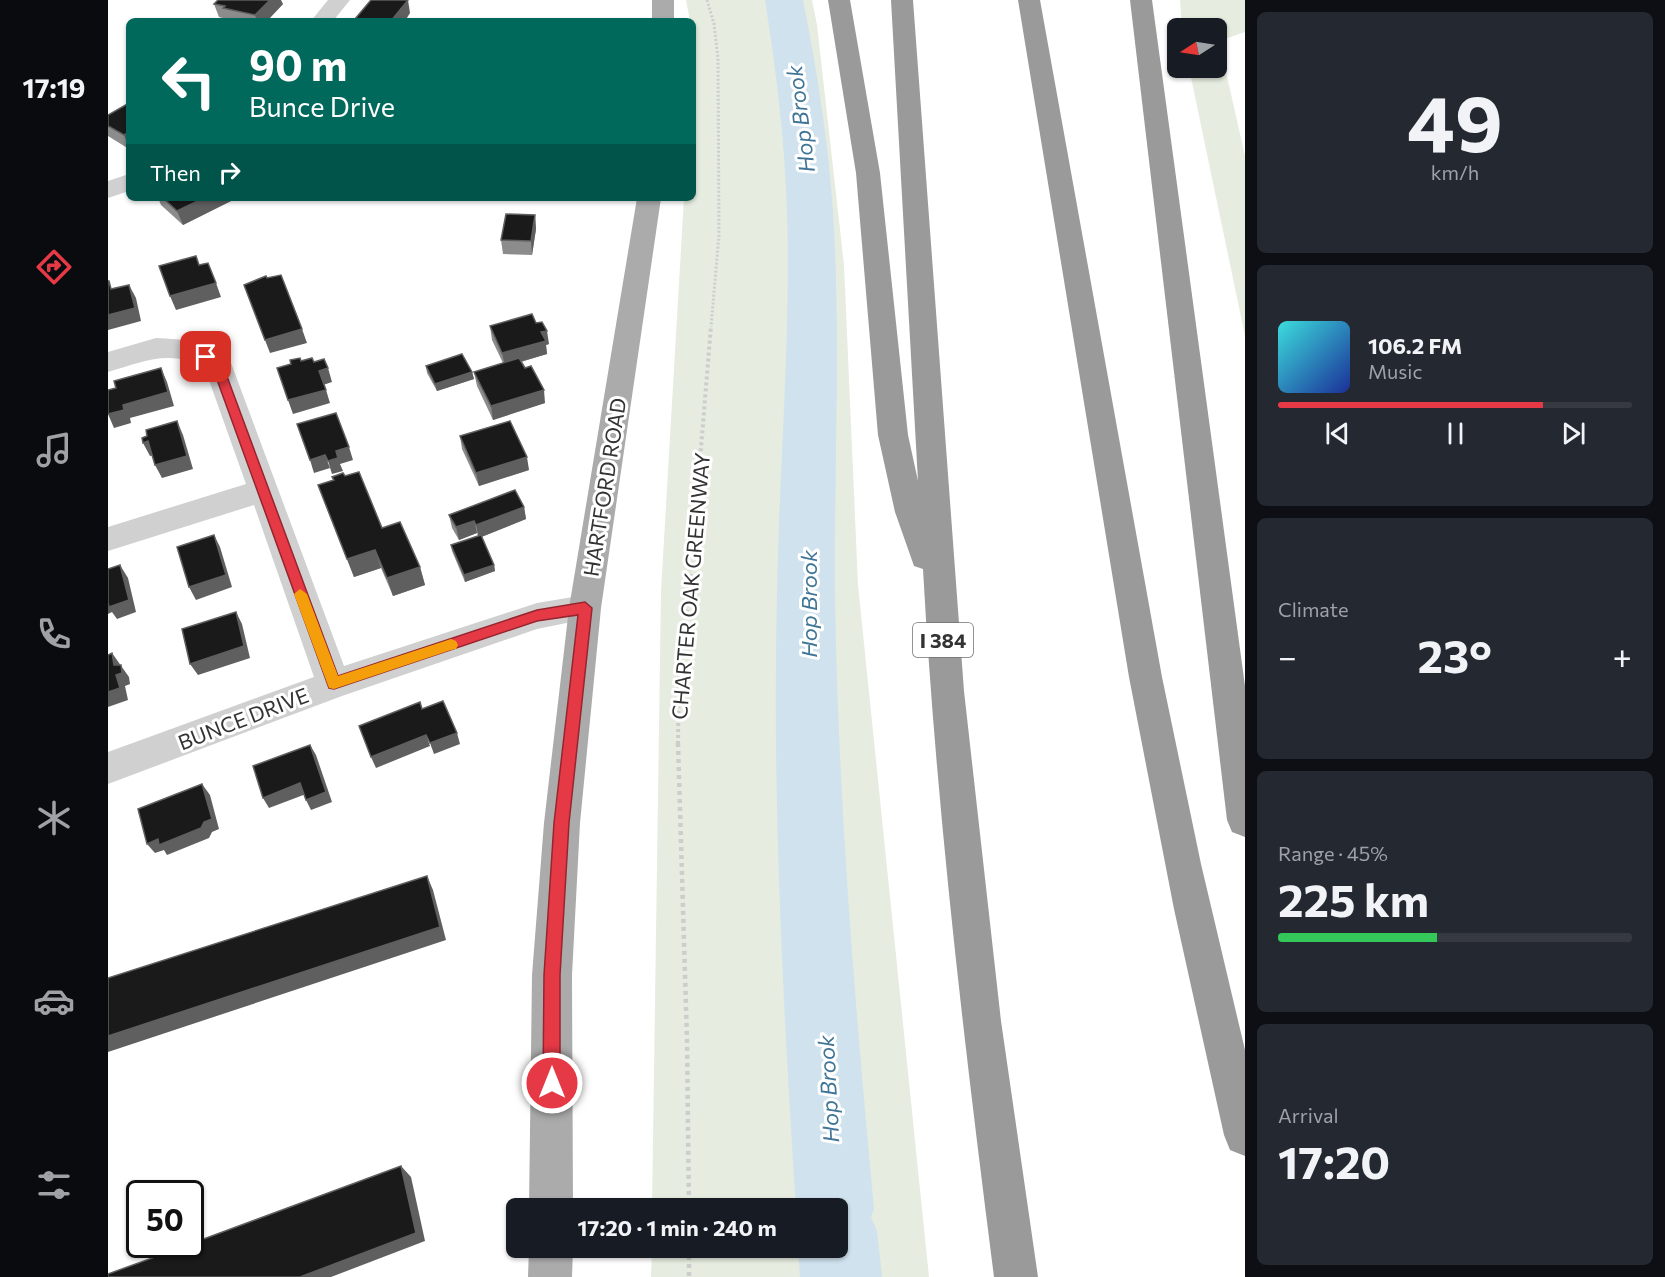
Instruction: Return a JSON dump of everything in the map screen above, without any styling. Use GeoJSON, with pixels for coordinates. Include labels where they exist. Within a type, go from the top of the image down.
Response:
{"type":"FeatureCollection","features":[{"type":"Feature","properties":{"kind":"highway"},"geometry":{"type":"LineString","coordinates":[[839,0],[868,173],[892,435],[910,512],[939,595]]}},
{"type":"Feature","properties":{"kind":"highway","name":"I 384"},"geometry":{"type":"LineString","coordinates":[[902,0],[939,595],[966,897],[1016,1277]]}},
{"type":"Feature","properties":{"kind":"highway"},"geometry":{"type":"LineString","coordinates":[[1029,0],[1163,770],[1203,961],[1245,1135]]}},
{"type":"Feature","properties":{"kind":"highway"},"geometry":{"type":"LineString","coordinates":[[1141,0],[1245,820]]}},
{"type":"Feature","properties":{"kind":"main road"},"geometry":{"type":"LineString","coordinates":[[663,0],[663,18]]}},
{"type":"Feature","properties":{"kind":"main road","name":"HARTFORD ROAD"},"geometry":{"type":"LineString","coordinates":[[551,1198],[552,975],[562,823],[585,608],[649,201]]}},
{"type":"Feature","properties":{"kind":"main road"},"geometry":{"type":"LineString","coordinates":[[550,1277],[551,1258]]}},
{"type":"Feature","properties":{"kind":"street"},"geometry":{"type":"LineString","coordinates":[[324,18],[339,0]]}},
{"type":"Feature","properties":{"kind":"street"},"geometry":{"type":"LineString","coordinates":[[108,190],[126,183]]}},
{"type":"Feature","properties":{"kind":"street"},"geometry":{"type":"LineString","coordinates":[[108,362],[156,348],[195,350],[217,363],[334,684]]}},
{"type":"Feature","properties":{"kind":"street"},"geometry":{"type":"LineString","coordinates":[[108,539],[262,491]]}},
{"type":"Feature","properties":{"kind":"street","name":"BUNCE DRIVE"},"geometry":{"type":"LineString","coordinates":[[108,768],[334,684],[537,616],[585,608]]}},
{"type":"Feature","properties":{"kind":"path","name":"CHARTER OAK GREENWAY"},"geometry":{"type":"LineString","coordinates":[[689,1198],[687,1040],[677,699],[679,664],[688,606],[718,243],[718,58],[714,24],[707,0]]}},
{"type":"Feature","properties":{"kind":"path"},"geometry":{"type":"LineString","coordinates":[[689,1258],[690,1277]]}},
{"type":"Feature","properties":{"kind":"shaded area"},"geometry":{"type":"Polygon","coordinates":[[[686,0],[812,0],[817,25],[844,265],[858,585],[929,1277],[651,1277],[652,1258],[848,1258],[848,1198],[652,1198],[661,591],[684,201],[696,201],[696,18],[689,18],[686,0]]]}},
{"type":"Feature","properties":{"kind":"shaded area"},"geometry":{"type":"Polygon","coordinates":[[[1180,0],[1245,0],[1245,32],[1227,38],[1227,18],[1181,18],[1180,0]]]}},
{"type":"Feature","properties":{"kind":"shaded area"},"geometry":{"type":"Polygon","coordinates":[[[1227,76],[1245,156],[1245,336],[1191,78],[1227,76]]]}},
{"type":"Feature","properties":{"kind":"building"},"geometry":{"type":"Polygon","coordinates":[[[218,0],[270,0],[255,15],[214,4],[218,0]]]}},
{"type":"Feature","properties":{"kind":"building"},"geometry":{"type":"Polygon","coordinates":[[[371,0],[408,0],[393,18],[356,18],[371,0]]]}},
{"type":"Feature","properties":{"kind":"building"},"geometry":{"type":"Polygon","coordinates":[[[126,105],[126,134],[124,135],[108,126],[108,115],[126,105]]]}},
{"type":"Feature","properties":{"kind":"building"},"geometry":{"type":"Polygon","coordinates":[[[166,201],[198,201],[177,211],[166,201]]]}},
{"type":"Feature","properties":{"kind":"building"},"geometry":{"type":"Polygon","coordinates":[[[506,214],[535,215],[531,241],[501,240],[506,214]]]}},
{"type":"Feature","properties":{"kind":"building"},"geometry":{"type":"Polygon","coordinates":[[[196,256],[199,265],[208,263],[216,283],[170,296],[159,266],[196,256]]]}},
{"type":"Feature","properties":{"kind":"building"},"geometry":{"type":"Polygon","coordinates":[[[281,275],[302,329],[265,340],[244,285],[266,276],[267,278],[281,275]]]}},
{"type":"Feature","properties":{"kind":"building"},"geometry":{"type":"Polygon","coordinates":[[[108,281],[111,289],[129,285],[135,308],[108,315],[108,281]]]}},
{"type":"Feature","properties":{"kind":"building"},"geometry":{"type":"Polygon","coordinates":[[[532,314],[536,323],[542,322],[547,331],[541,332],[546,341],[502,353],[490,326],[532,314]]]}},
{"type":"Feature","properties":{"kind":"building"},"geometry":{"type":"Polygon","coordinates":[[[462,354],[472,372],[435,384],[426,366],[462,354]]]}},
{"type":"Feature","properties":{"kind":"building"},"geometry":{"type":"Polygon","coordinates":[[[300,358],[301,361],[312,358],[314,362],[324,359],[328,368],[319,371],[326,390],[288,400],[277,368],[291,364],[290,360],[300,358]]]}},
{"type":"Feature","properties":{"kind":"building"},"geometry":{"type":"Polygon","coordinates":[[[519,358],[525,368],[531,366],[544,390],[491,406],[474,372],[519,358]]]}},
{"type":"Feature","properties":{"kind":"building"},"geometry":{"type":"Polygon","coordinates":[[[161,368],[168,392],[123,405],[124,410],[108,414],[108,390],[116,388],[114,381],[161,368]]]}},
{"type":"Feature","properties":{"kind":"building"},"geometry":{"type":"Polygon","coordinates":[[[336,413],[349,447],[336,451],[338,458],[328,461],[325,455],[310,460],[297,424],[336,413]]]}},
{"type":"Feature","properties":{"kind":"building"},"geometry":{"type":"Polygon","coordinates":[[[177,421],[187,456],[155,465],[148,441],[143,443],[142,438],[147,436],[146,430],[177,421]]]}},
{"type":"Feature","properties":{"kind":"building"},"geometry":{"type":"Polygon","coordinates":[[[510,421],[527,457],[476,473],[460,436],[510,421]]]}},
{"type":"Feature","properties":{"kind":"building"},"geometry":{"type":"Polygon","coordinates":[[[359,472],[382,528],[400,522],[420,567],[387,578],[375,550],[347,559],[318,485],[334,480],[332,477],[343,473],[345,476],[359,472]]]}},
{"type":"Feature","properties":{"kind":"building"},"geometry":{"type":"Polygon","coordinates":[[[515,490],[524,507],[476,525],[474,521],[456,527],[449,515],[515,490]]]}},
{"type":"Feature","properties":{"kind":"building"},"geometry":{"type":"Polygon","coordinates":[[[214,535],[226,575],[189,587],[177,547],[214,535]]]}},
{"type":"Feature","properties":{"kind":"building"},"geometry":{"type":"Polygon","coordinates":[[[481,535],[494,565],[464,575],[451,545],[481,535]]]}},
{"type":"Feature","properties":{"kind":"building"},"geometry":{"type":"Polygon","coordinates":[[[120,565],[129,600],[109,607],[108,569],[120,565]]]}},
{"type":"Feature","properties":{"kind":"building"},"geometry":{"type":"Polygon","coordinates":[[[236,612],[244,646],[190,664],[182,629],[236,612]]]}},
{"type":"Feature","properties":{"kind":"building"},"geometry":{"type":"Polygon","coordinates":[[[112,653],[114,665],[121,665],[122,673],[116,675],[120,688],[108,692],[108,655],[112,653]]]}},
{"type":"Feature","properties":{"kind":"building"},"geometry":{"type":"Polygon","coordinates":[[[443,701],[457,733],[430,743],[426,735],[371,757],[359,726],[420,702],[422,709],[443,701]]]}},
{"type":"Feature","properties":{"kind":"building"},"geometry":{"type":"Polygon","coordinates":[[[310,745],[326,792],[306,800],[300,783],[263,798],[253,766],[310,745]]]}},
{"type":"Feature","properties":{"kind":"building"},"geometry":{"type":"Polygon","coordinates":[[[202,784],[212,819],[204,822],[201,828],[159,845],[158,839],[147,844],[138,809],[202,784]]]}},
{"type":"Feature","properties":{"kind":"building"},"geometry":{"type":"Polygon","coordinates":[[[427,876],[440,927],[108,1036],[108,978],[427,876]]]}},
{"type":"Feature","properties":{"kind":"building"},"geometry":{"type":"Polygon","coordinates":[[[401,1166],[416,1233],[300,1277],[108,1277],[108,1274],[152,1258],[204,1258],[204,1239],[401,1166]]]}},
{"type":"Feature","properties":{"kind":"waterway","name":"Hop Brook"},"geometry":{"type":"LineString","coordinates":[[784,0],[802,121],[810,212],[812,330],[806,595],[808,748],[818,979],[834,1198]]}},
{"type":"Feature","properties":{"kind":"waterway","name":"Hop Brook"},"geometry":{"type":"LineString","coordinates":[[839,1258],[841,1277]]}},
{"type":"Feature","properties":{"kind":"slow traffic"},"geometry":{"type":"LineString","coordinates":[[300,594],[334,684],[451,645]]}},
{"type":"Feature","properties":{"kind":"route"},"geometry":{"type":"LineString","coordinates":[[206,357],[217,363],[334,684],[537,616],[585,608],[562,823],[552,975],[552,1083]]}}]}
